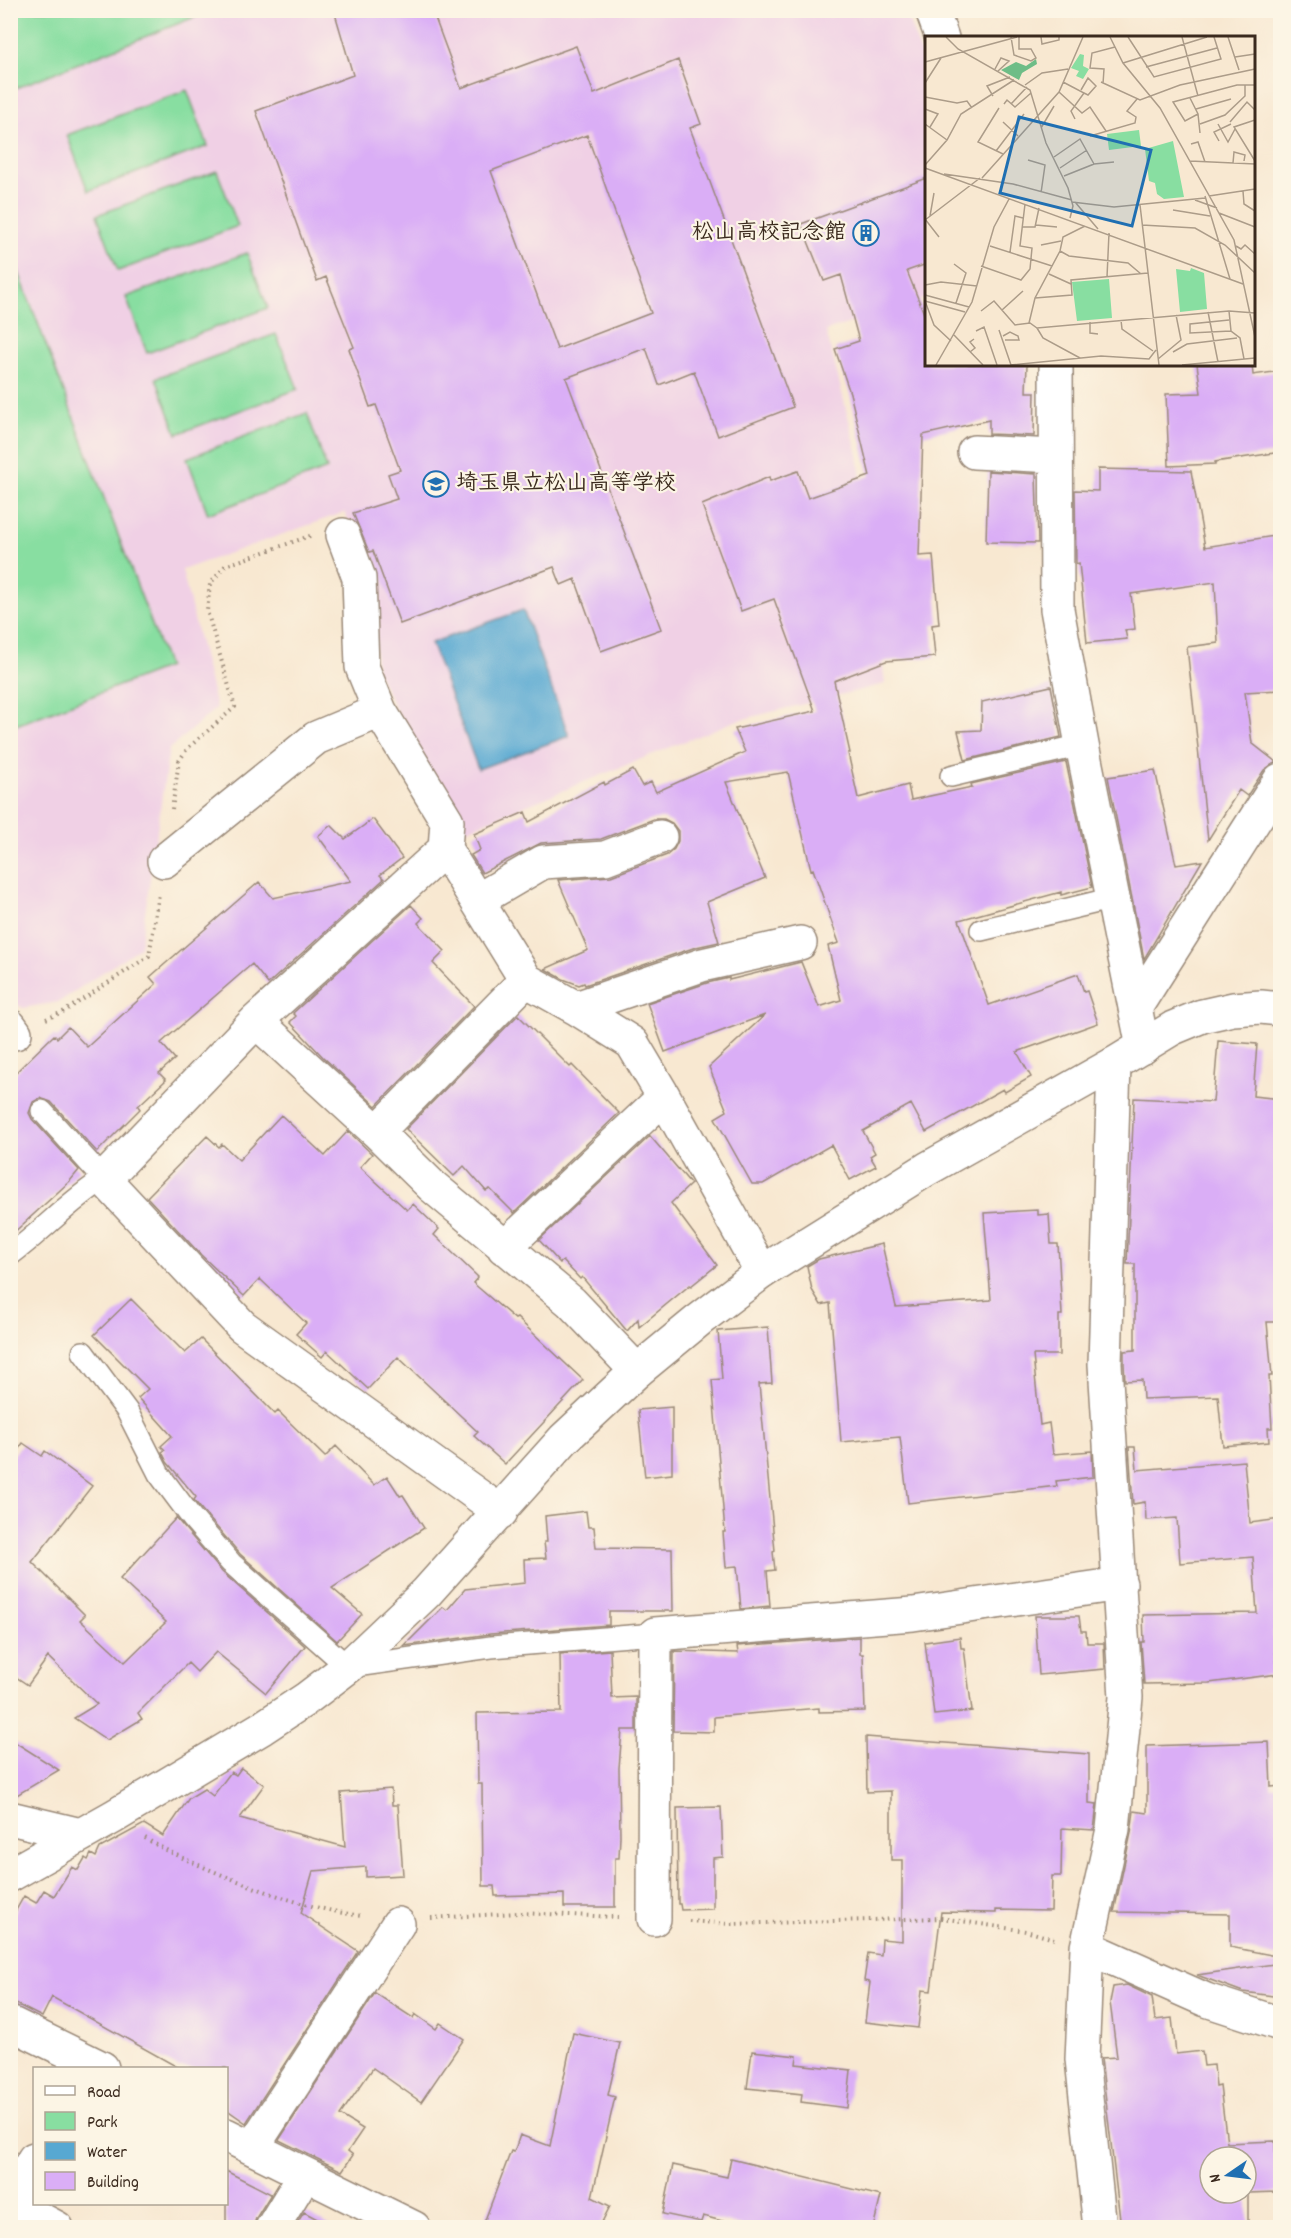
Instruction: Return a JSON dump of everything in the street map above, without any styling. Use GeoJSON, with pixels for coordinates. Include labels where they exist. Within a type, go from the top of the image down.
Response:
{"type":"FeatureCollection","features":[{"type":"Feature","properties":{"kind":"street"},"geometry":{"type":"LineString","coordinates":[[932,10],[941,36]]}},
{"type":"Feature","properties":{"kind":"street"},"geometry":{"type":"LineString","coordinates":[[1056,366],[1057,609],[1143,1047]]}},
{"type":"Feature","properties":{"kind":"street"},"geometry":{"type":"LineString","coordinates":[[974,452],[1055,456]]}},
{"type":"Feature","properties":{"kind":"street"},"geometry":{"type":"LineString","coordinates":[[343,535],[358,579],[362,667],[380,711],[447,821],[445,849],[526,980],[632,1043],[762,1272]]}},
{"type":"Feature","properties":{"kind":"street"},"geometry":{"type":"LineString","coordinates":[[164,861],[316,738],[380,711]]}},
{"type":"Feature","properties":{"kind":"street"},"geometry":{"type":"LineString","coordinates":[[1135,1008],[1281,780]]}},
{"type":"Feature","properties":{"kind":"street"},"geometry":{"type":"LineString","coordinates":[[478,900],[543,862],[604,858],[660,837]]}},
{"type":"Feature","properties":{"kind":"street"},"geometry":{"type":"LineString","coordinates":[[445,849],[256,1021],[104,1179],[242,1326],[501,1512]]}},
{"type":"Feature","properties":{"kind":"street"},"geometry":{"type":"LineString","coordinates":[[576,1008],[702,964],[800,943]]}},
{"type":"Feature","properties":{"kind":"street"},"geometry":{"type":"LineString","coordinates":[[377,1132],[526,980]]}},
{"type":"Feature","properties":{"kind":"street"},"geometry":{"type":"LineString","coordinates":[[10,1875],[262,1728],[306,1699],[348,1667],[426,1593],[564,1439],[637,1371],[762,1272],[927,1169],[1114,1064],[1173,1028],[1202,1016],[1233,1009],[1260,1007],[1281,1009]]}},
{"type":"Feature","properties":{"kind":"street"},"geometry":{"type":"LineString","coordinates":[[256,1021],[432,1186],[571,1302],[637,1371]]}},
{"type":"Feature","properties":{"kind":"street"},"geometry":{"type":"LineString","coordinates":[[1100,2228],[1082,2059],[1087,1947],[1113,1829],[1126,1697],[1105,1364],[1114,1064]]}},
{"type":"Feature","properties":{"kind":"street"},"geometry":{"type":"LineString","coordinates":[[504,1248],[664,1097]]}},
{"type":"Feature","properties":{"kind":"street"},"geometry":{"type":"LineString","coordinates":[[654,1918],[655,1634],[913,1614],[1120,1584]]}},
{"type":"Feature","properties":{"kind":"street"},"geometry":{"type":"LineString","coordinates":[[10,1818],[81,1835]]}},
{"type":"Feature","properties":{"kind":"street"},"geometry":{"type":"LineString","coordinates":[[398,1924],[239,2142],[414,2228]]}},
{"type":"Feature","properties":{"kind":"street"},"geometry":{"type":"LineString","coordinates":[[1087,1947],[1206,2000],[1281,2024]]}},
{"type":"Feature","properties":{"kind":"street"},"geometry":{"type":"LineString","coordinates":[[10,2023],[92,2066]]}},
{"type":"Feature","properties":{"kind":"street"},"geometry":{"type":"LineString","coordinates":[[33,2161],[10,2203],[57,2228]]}},
{"type":"Feature","properties":{"kind":"street"},"geometry":{"type":"LineString","coordinates":[[272,2228],[305,2175]]}},
{"type":"Feature","properties":{"kind":"lane"},"geometry":{"type":"LineString","coordinates":[[951,776],[1082,745]]}},
{"type":"Feature","properties":{"kind":"lane"},"geometry":{"type":"LineString","coordinates":[[981,930],[1114,898]]}},
{"type":"Feature","properties":{"kind":"lane"},"geometry":{"type":"LineString","coordinates":[[10,1255],[34,1237],[86,1190],[104,1179],[42,1111]]}},
{"type":"Feature","properties":{"kind":"lane"},"geometry":{"type":"LineString","coordinates":[[83,1352],[127,1411],[159,1474],[192,1518],[231,1563],[348,1667],[491,1647],[655,1634]]}},
{"type":"Feature","properties":{"kind":"path"},"geometry":{"type":"LineString","coordinates":[[207,611],[210,584],[225,566],[324,532],[343,535]]}},
{"type":"Feature","properties":{"kind":"path"},"geometry":{"type":"LineString","coordinates":[[113,1817],[166,1851],[281,1899],[334,1912],[372,1917],[394,1927],[398,1924],[429,1918],[518,1913],[654,1918],[729,1924],[941,1918],[1026,1931],[1087,1947]]}},
{"type":"Feature","properties":{"kind":"shaded area","name":"埼玉県立松山高等学校"},"geometry":{"type":"Polygon","coordinates":[[[10,11],[905,11],[925,64],[925,298],[826,331],[858,455],[885,684],[735,721],[458,833],[376,670],[373,583],[345,512],[182,570],[216,708],[169,749],[140,947],[59,1002],[23,1008],[11,1001],[10,11]]]}},
{"type":"Feature","properties":{"kind":"green space"},"geometry":{"type":"Polygon","coordinates":[[[11,10],[210,10],[210,11],[11,90],[11,10]]]}},
{"type":"Feature","properties":{"kind":"green space"},"geometry":{"type":"Polygon","coordinates":[[[187,90],[208,146],[88,191],[67,135],[187,90]]]}},
{"type":"Feature","properties":{"kind":"green space"},"geometry":{"type":"Polygon","coordinates":[[[217,171],[238,226],[118,271],[97,215],[217,171]]]}},
{"type":"Feature","properties":{"kind":"green space"},"geometry":{"type":"Polygon","coordinates":[[[11,252],[168,667],[10,727],[11,252]]]}},
{"type":"Feature","properties":{"kind":"green space"},"geometry":{"type":"Polygon","coordinates":[[[247,253],[268,308],[147,353],[126,297],[247,253]]]}},
{"type":"Feature","properties":{"kind":"green space"},"geometry":{"type":"Polygon","coordinates":[[[276,334],[298,389],[177,434],[156,378],[276,334]]]}},
{"type":"Feature","properties":{"kind":"green space"},"geometry":{"type":"Polygon","coordinates":[[[307,413],[327,469],[208,514],[187,458],[307,413]]]}},
{"type":"Feature","properties":{"kind":"water"},"geometry":{"type":"Polygon","coordinates":[[[523,610],[569,736],[478,769],[431,643],[523,610]]]}},
{"type":"Feature","properties":{"kind":"building"},"geometry":{"type":"Polygon","coordinates":[[[334,10],[432,10],[461,88],[576,46],[594,94],[678,60],[701,124],[690,128],[793,407],[718,436],[694,371],[659,385],[646,348],[566,378],[661,629],[601,651],[575,579],[561,585],[554,567],[400,624],[373,551],[369,552],[353,513],[397,499],[388,474],[400,470],[376,405],[370,407],[349,349],[354,347],[326,277],[317,281],[256,111],[353,75],[334,10]],[[587,135],[491,171],[557,349],[651,313],[587,135]]]}},
{"type":"Feature","properties":{"kind":"building"},"geometry":{"type":"Polygon","coordinates":[[[925,179],[925,265],[907,271],[925,316],[925,366],[1027,366],[1026,392],[1035,392],[1034,436],[989,434],[989,420],[923,435],[919,556],[933,555],[939,624],[932,625],[935,657],[886,661],[834,681],[858,798],[908,785],[911,800],[972,787],[971,784],[1066,762],[1092,887],[1061,895],[1061,892],[959,920],[989,1005],[1078,974],[1084,992],[1087,991],[1098,1023],[1017,1052],[1031,1077],[1005,1092],[1003,1089],[926,1132],[911,1104],[863,1131],[875,1153],[870,1156],[876,1166],[850,1180],[831,1145],[763,1184],[752,1184],[715,1118],[727,1111],[709,1067],[765,1015],[665,1052],[647,1003],[707,983],[729,978],[729,980],[801,962],[819,1007],[841,1000],[828,946],[839,943],[813,869],[811,870],[788,772],[726,782],[765,878],[707,902],[719,942],[696,947],[585,985],[563,979],[545,969],[588,950],[558,880],[611,876],[667,855],[678,841],[678,831],[672,823],[664,819],[654,819],[601,839],[541,843],[482,873],[471,855],[480,850],[474,834],[525,812],[529,822],[604,782],[605,785],[633,770],[642,786],[651,782],[656,792],[745,752],[735,729],[815,711],[774,599],[741,611],[702,505],[769,477],[770,481],[798,471],[808,498],[870,476],[850,393],[835,349],[859,341],[841,275],[824,281],[801,224],[925,179]]]}},
{"type":"Feature","properties":{"kind":"building"},"geometry":{"type":"Polygon","coordinates":[[[1197,366],[1252,366],[1253,375],[1281,371],[1281,452],[1215,462],[1215,464],[1169,466],[1166,394],[1201,393],[1197,366]]]}},
{"type":"Feature","properties":{"kind":"building"},"geometry":{"type":"Polygon","coordinates":[[[1098,469],[1191,471],[1205,547],[1281,535],[1281,690],[1245,692],[1252,743],[1276,762],[1264,770],[1247,796],[1239,790],[1208,840],[1187,647],[1218,643],[1215,582],[1131,594],[1135,629],[1125,630],[1127,639],[1087,643],[1079,563],[1076,564],[1075,490],[1098,491],[1098,469]]]}},
{"type":"Feature","properties":{"kind":"building"},"geometry":{"type":"Polygon","coordinates":[[[988,471],[1036,474],[1038,543],[986,542],[988,471]]]}},
{"type":"Feature","properties":{"kind":"building"},"geometry":{"type":"Polygon","coordinates":[[[1051,686],[1061,737],[965,760],[958,731],[981,730],[982,702],[1051,686]]]}},
{"type":"Feature","properties":{"kind":"building"},"geometry":{"type":"Polygon","coordinates":[[[1155,770],[1176,865],[1202,861],[1144,959],[1108,777],[1155,770]]]}},
{"type":"Feature","properties":{"kind":"building"},"geometry":{"type":"Polygon","coordinates":[[[373,819],[402,858],[380,875],[384,879],[268,984],[252,964],[161,1043],[175,1059],[159,1073],[166,1080],[138,1106],[140,1109],[97,1152],[51,1102],[40,1098],[33,1102],[29,1113],[32,1119],[79,1170],[10,1236],[10,1078],[54,1035],[57,1038],[68,1027],[87,1047],[156,984],[150,977],[259,882],[273,898],[351,881],[318,836],[331,825],[345,839],[373,819]]]}},
{"type":"Feature","properties":{"kind":"building"},"geometry":{"type":"Polygon","coordinates":[[[411,905],[423,918],[418,923],[445,951],[433,963],[474,1006],[376,1106],[323,1057],[290,1022],[296,1016],[293,1013],[411,905]]]}},
{"type":"Feature","properties":{"kind":"building"},"geometry":{"type":"Polygon","coordinates":[[[518,1015],[619,1113],[514,1213],[490,1189],[486,1191],[464,1166],[454,1176],[406,1129],[518,1015]]]}},
{"type":"Feature","properties":{"kind":"building"},"geometry":{"type":"Polygon","coordinates":[[[1218,1041],[1257,1044],[1253,1096],[1281,1099],[1281,1322],[1267,1322],[1272,1376],[1269,1376],[1272,1428],[1268,1428],[1269,1442],[1223,1446],[1218,1396],[1143,1399],[1142,1380],[1125,1381],[1124,1364],[1124,1351],[1135,1350],[1135,1264],[1127,1264],[1134,1098],[1213,1102],[1218,1041]]]}},
{"type":"Feature","properties":{"kind":"building"},"geometry":{"type":"Polygon","coordinates":[[[281,1115],[325,1156],[348,1131],[372,1154],[360,1167],[407,1210],[413,1204],[439,1229],[434,1235],[478,1277],[473,1283],[515,1319],[517,1318],[583,1380],[505,1464],[474,1436],[478,1432],[398,1357],[368,1389],[327,1351],[322,1357],[296,1334],[306,1323],[260,1279],[244,1296],[201,1255],[147,1197],[207,1136],[219,1147],[222,1144],[239,1160],[281,1115]]]}},
{"type":"Feature","properties":{"kind":"building"},"geometry":{"type":"Polygon","coordinates":[[[650,1136],[691,1184],[671,1203],[717,1265],[639,1327],[638,1319],[627,1331],[582,1277],[580,1279],[563,1261],[560,1263],[539,1240],[650,1136]]]}},
{"type":"Feature","properties":{"kind":"building"},"geometry":{"type":"Polygon","coordinates":[[[1038,1210],[1038,1215],[1049,1214],[1051,1244],[1058,1244],[1062,1315],[1059,1315],[1059,1355],[1033,1355],[1040,1425],[1049,1423],[1053,1454],[1092,1451],[1093,1477],[1056,1481],[1057,1486],[908,1503],[900,1437],[841,1442],[830,1303],[821,1305],[812,1290],[807,1266],[819,1259],[882,1244],[896,1307],[991,1300],[984,1213],[1038,1210]]]}},
{"type":"Feature","properties":{"kind":"building"},"geometry":{"type":"Polygon","coordinates":[[[131,1299],[185,1353],[201,1339],[275,1414],[278,1411],[325,1457],[336,1446],[374,1485],[387,1476],[400,1496],[403,1495],[424,1528],[332,1588],[362,1614],[337,1641],[240,1554],[194,1500],[196,1497],[167,1462],[162,1452],[165,1450],[161,1446],[172,1436],[138,1398],[148,1389],[94,1335],[131,1299]]]}},
{"type":"Feature","properties":{"kind":"building"},"geometry":{"type":"Polygon","coordinates":[[[768,1327],[772,1383],[759,1384],[775,1570],[767,1571],[770,1606],[741,1609],[737,1566],[726,1567],[712,1380],[722,1379],[718,1331],[768,1327]]]}},
{"type":"Feature","properties":{"kind":"building"},"geometry":{"type":"Polygon","coordinates":[[[672,1407],[672,1474],[645,1477],[638,1410],[672,1407]]]}},
{"type":"Feature","properties":{"kind":"building"},"geometry":{"type":"Polygon","coordinates":[[[23,1443],[42,1456],[45,1451],[92,1486],[32,1562],[85,1615],[80,1620],[125,1662],[166,1622],[120,1579],[176,1518],[222,1572],[305,1646],[266,1693],[216,1652],[197,1672],[188,1663],[138,1713],[142,1719],[107,1740],[74,1718],[97,1704],[48,1657],[28,1685],[10,1673],[10,1460],[23,1443]]]}},
{"type":"Feature","properties":{"kind":"building"},"geometry":{"type":"Polygon","coordinates":[[[1129,1447],[1135,1447],[1137,1470],[1244,1461],[1250,1523],[1281,1519],[1281,1631],[1273,1631],[1278,1674],[1209,1683],[1144,1684],[1141,1642],[1144,1642],[1143,1615],[1257,1613],[1253,1557],[1180,1563],[1177,1518],[1146,1520],[1145,1502],[1133,1504],[1129,1447]]]}},
{"type":"Feature","properties":{"kind":"building"},"geometry":{"type":"Polygon","coordinates":[[[586,1511],[588,1527],[594,1527],[596,1548],[672,1549],[673,1611],[609,1611],[609,1625],[490,1634],[404,1646],[443,1607],[447,1610],[465,1589],[525,1583],[524,1559],[546,1558],[545,1516],[586,1511]]]}},
{"type":"Feature","properties":{"kind":"building"},"geometry":{"type":"Polygon","coordinates":[[[1035,1616],[1079,1616],[1081,1631],[1086,1631],[1087,1643],[1104,1643],[1105,1669],[1039,1675],[1035,1616]]]}},
{"type":"Feature","properties":{"kind":"building"},"geometry":{"type":"Polygon","coordinates":[[[860,1637],[860,1654],[863,1654],[865,1711],[819,1712],[819,1708],[714,1717],[714,1732],[673,1731],[674,1651],[738,1653],[737,1646],[860,1637]]]}},
{"type":"Feature","properties":{"kind":"building"},"geometry":{"type":"Polygon","coordinates":[[[960,1637],[961,1648],[964,1648],[972,1711],[934,1715],[925,1642],[960,1637]]]}},
{"type":"Feature","properties":{"kind":"building"},"geometry":{"type":"Polygon","coordinates":[[[610,1650],[612,1698],[636,1697],[636,1730],[622,1730],[619,1768],[620,1836],[619,1858],[615,1858],[615,1907],[564,1907],[564,1894],[495,1896],[494,1886],[483,1886],[482,1784],[478,1784],[477,1713],[561,1712],[560,1654],[610,1650]]]}},
{"type":"Feature","properties":{"kind":"building"},"geometry":{"type":"Polygon","coordinates":[[[866,1737],[1089,1754],[1089,1803],[1097,1804],[1094,1830],[1062,1828],[1061,1876],[1052,1876],[1051,1911],[941,1912],[931,1991],[922,1990],[918,2028],[865,2022],[870,1982],[864,1981],[868,1953],[881,1955],[882,1939],[902,1941],[902,1860],[891,1860],[891,1791],[867,1792],[866,1737]]]}},
{"type":"Feature","properties":{"kind":"building"},"geometry":{"type":"Polygon","coordinates":[[[10,1739],[59,1770],[10,1799],[10,1739]]]}},
{"type":"Feature","properties":{"kind":"building"},"geometry":{"type":"Polygon","coordinates":[[[1269,1742],[1271,1787],[1281,1786],[1281,1957],[1230,1947],[1230,1914],[1114,1912],[1134,1811],[1147,1813],[1147,1746],[1269,1742]]]}},
{"type":"Feature","properties":{"kind":"building"},"geometry":{"type":"Polygon","coordinates":[[[241,1768],[264,1785],[240,1818],[345,1847],[341,1793],[391,1789],[392,1805],[398,1805],[403,1875],[366,1877],[366,1867],[313,1871],[301,1913],[358,1951],[246,2123],[228,2110],[228,2067],[177,2067],[52,1997],[42,2017],[10,2001],[10,1921],[24,1896],[36,1903],[44,1890],[54,1896],[72,1867],[78,1870],[85,1858],[88,1860],[91,1854],[96,1857],[100,1848],[144,1824],[163,1836],[189,1798],[204,1789],[213,1796],[231,1772],[236,1775],[241,1768]]]}},
{"type":"Feature","properties":{"kind":"building"},"geometry":{"type":"Polygon","coordinates":[[[721,1807],[723,1857],[713,1858],[713,1909],[681,1910],[678,1904],[677,1808],[721,1807]]]}},
{"type":"Feature","properties":{"kind":"building"},"geometry":{"type":"Polygon","coordinates":[[[1281,1963],[1281,1997],[1243,1992],[1197,1975],[1281,1963]]]}},
{"type":"Feature","properties":{"kind":"building"},"geometry":{"type":"Polygon","coordinates":[[[1127,1985],[1152,1997],[1155,2020],[1172,2018],[1176,2054],[1202,2051],[1204,2066],[1214,2065],[1216,2087],[1220,2086],[1227,2143],[1275,2141],[1277,2192],[1258,2193],[1258,2145],[1198,2145],[1198,2205],[1248,2205],[1248,2228],[1121,2228],[1101,2058],[1117,2057],[1110,2002],[1113,1987],[1127,1985]]]}},
{"type":"Feature","properties":{"kind":"building"},"geometry":{"type":"Polygon","coordinates":[[[375,1993],[413,2018],[415,2014],[436,2029],[440,2023],[464,2039],[421,2102],[373,2068],[340,2115],[363,2129],[348,2151],[353,2155],[342,2171],[279,2140],[375,1993]]]}},
{"type":"Feature","properties":{"kind":"building"},"geometry":{"type":"Polygon","coordinates":[[[573,2033],[620,2043],[608,2095],[615,2097],[592,2197],[610,2206],[599,2228],[482,2228],[511,2151],[514,2152],[520,2135],[550,2146],[573,2033]]]}},
{"type":"Feature","properties":{"kind":"building"},"geometry":{"type":"Polygon","coordinates":[[[752,2051],[797,2056],[796,2064],[851,2070],[847,2108],[801,2102],[802,2094],[747,2088],[752,2051]]]}},
{"type":"Feature","properties":{"kind":"building"},"geometry":{"type":"Polygon","coordinates":[[[731,2159],[881,2196],[873,2228],[748,2228],[703,2216],[701,2222],[663,2214],[673,2165],[727,2177],[731,2159]]]}},
{"type":"Feature","properties":{"kind":"building"},"geometry":{"type":"Polygon","coordinates":[[[228,2172],[271,2194],[256,2218],[253,2228],[226,2228],[228,2172]]]}},
{"type":"Feature","properties":{"kind":"building"},"geometry":{"type":"Polygon","coordinates":[[[304,2212],[334,2228],[294,2228],[304,2212]]]}},
{"type":"Feature","properties":{"kind":"place","name":"松山高校記念館"},"geometry":{"type":"Point","coordinates":[866,233]}},
{"type":"Feature","properties":{"kind":"place","name":"埼玉県立松山高等学校"},"geometry":{"type":"Point","coordinates":[436,484]}}]}
